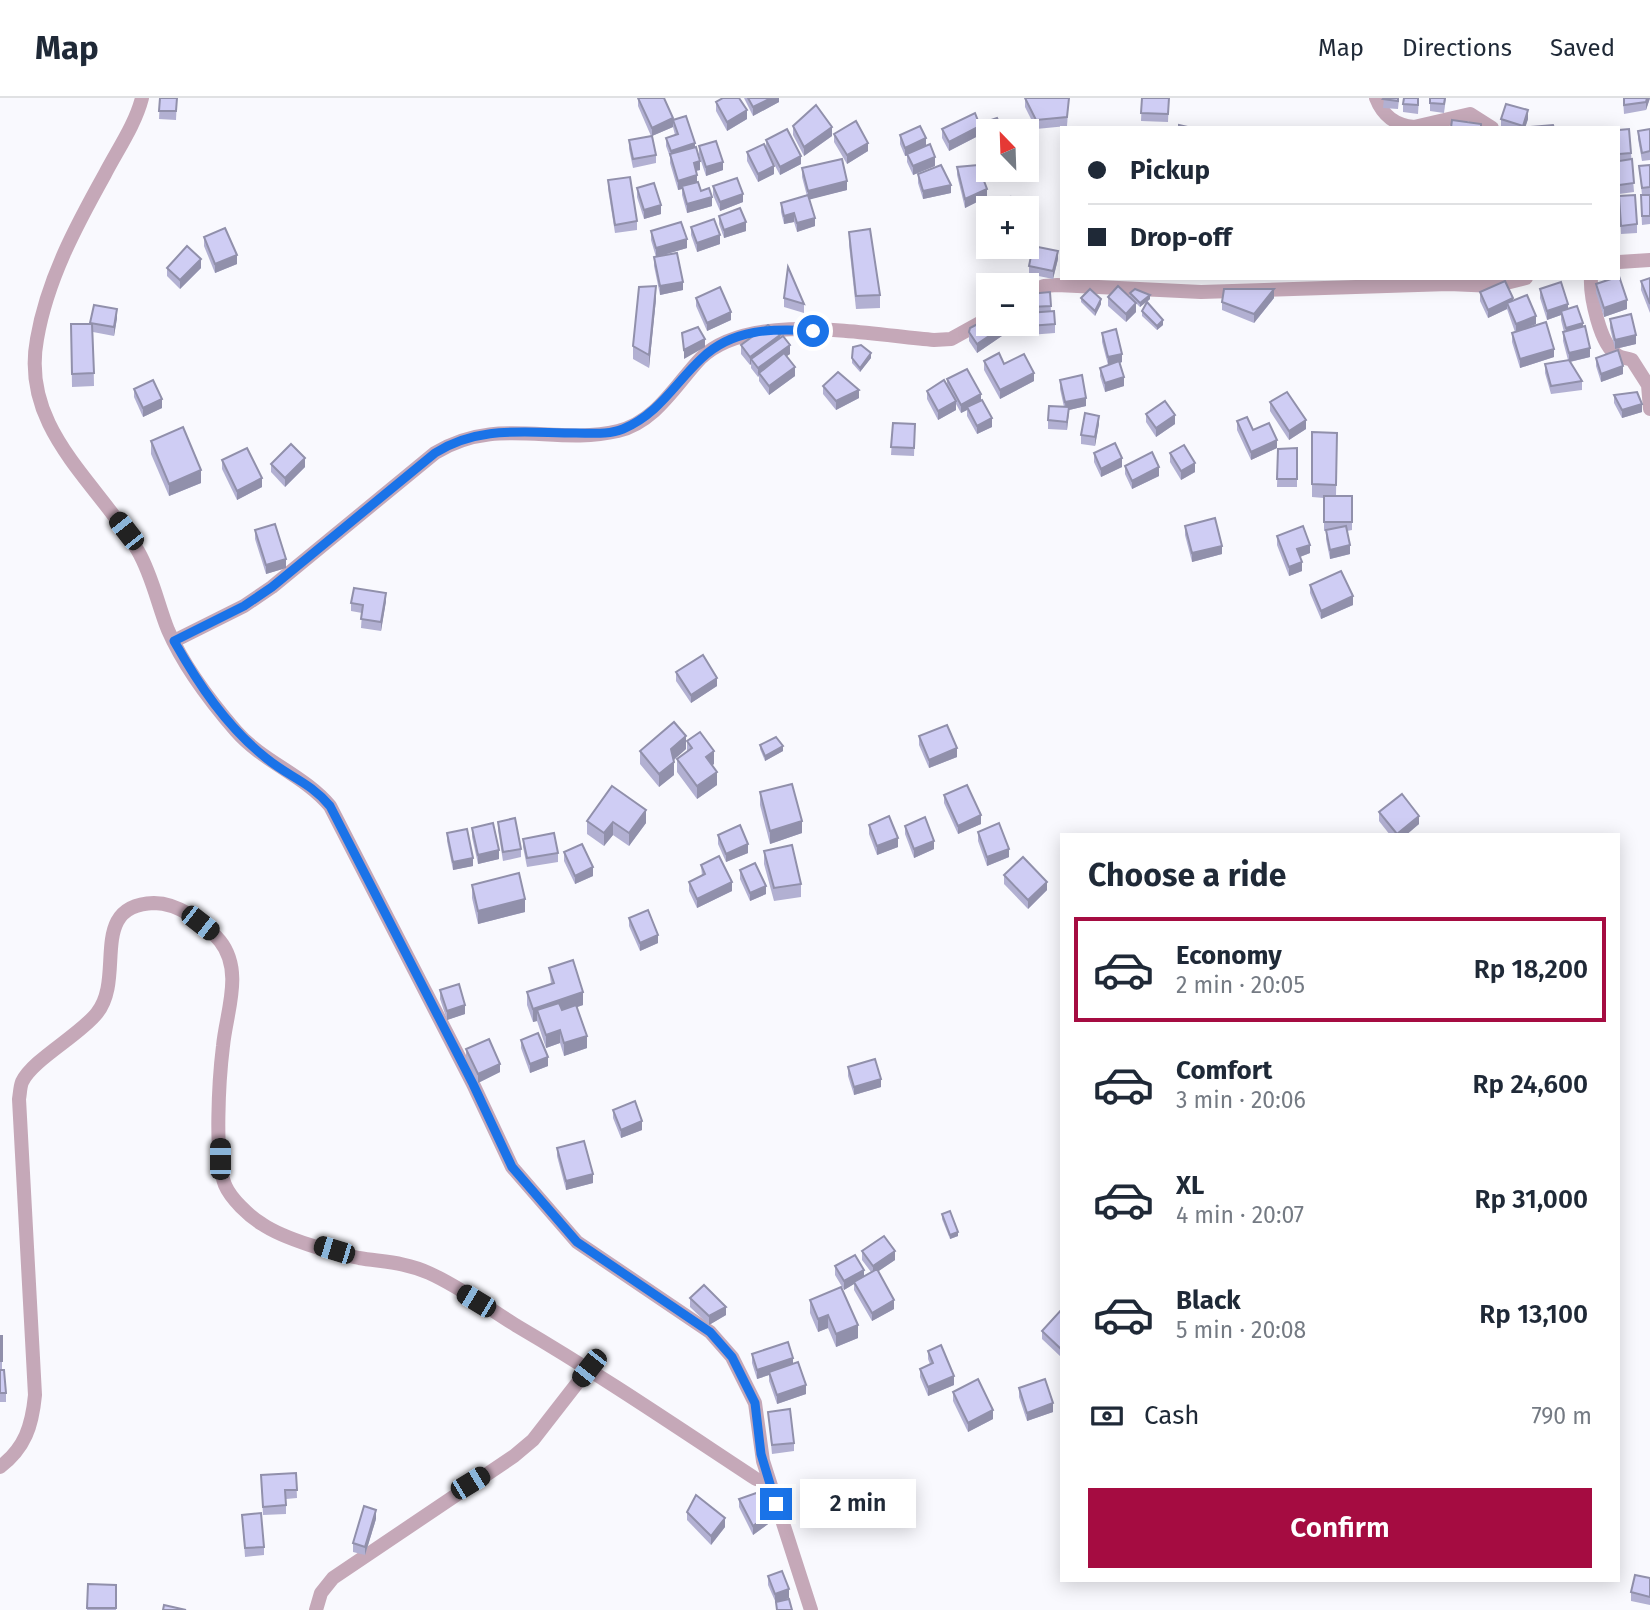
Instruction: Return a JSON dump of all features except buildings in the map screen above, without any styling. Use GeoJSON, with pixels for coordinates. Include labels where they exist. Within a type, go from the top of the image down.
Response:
{"type":"FeatureCollection","features":[{"type":"Feature","properties":{"kind":"street"},"geometry":{"type":"LineString","coordinates":[[142,98],[51,281],[36,340],[34,376],[38,399],[62,449],[140,554],[174,641],[200,686],[238,734],[268,760],[314,788],[330,806],[473,1084],[512,1167],[585,1249],[710,1332],[732,1357],[755,1403],[761,1454],[811,1610]]}},
{"type":"Feature","properties":{"kind":"street"},"geometry":{"type":"LineString","coordinates":[[1376,98],[1386,116],[1405,126],[1470,114],[1489,126]]}},
{"type":"Feature","properties":{"kind":"street"},"geometry":{"type":"LineString","coordinates":[[1620,261],[1650,260]]}},
{"type":"Feature","properties":{"kind":"street"},"geometry":{"type":"LineString","coordinates":[[1039,288],[1057,285],[1180,292],[1478,282],[1500,285],[1519,280]]}},
{"type":"Feature","properties":{"kind":"street"},"geometry":{"type":"LineString","coordinates":[[1591,280],[1592,304],[1612,350],[1620,357],[1632,360],[1646,379],[1650,409]]}},
{"type":"Feature","properties":{"kind":"street"},"geometry":{"type":"LineString","coordinates":[[174,641],[244,606],[272,587],[435,453],[456,440],[479,433],[596,433],[620,430],[639,421],[661,404],[702,357],[727,341],[752,332],[789,329],[934,340],[951,339],[976,325]]}},
{"type":"Feature","properties":{"kind":"street"},"geometry":{"type":"LineString","coordinates":[[0,1467],[26,1440],[33,1420],[35,1395],[19,1099],[22,1082],[30,1071],[84,1028],[100,1010],[108,989],[110,950],[119,918],[130,907],[161,903],[188,913],[212,932],[223,945],[229,959],[233,977],[223,1046],[220,1159],[226,1186],[241,1206],[262,1224],[282,1234],[359,1258],[387,1259],[431,1274],[589,1368],[755,1479],[769,1482]]}},
{"type":"Feature","properties":{"kind":"street"},"geometry":{"type":"LineString","coordinates":[[316,1610],[321,1593],[333,1578],[533,1440],[589,1368]]}},
{"type":"Feature","properties":{"kind":"route"},"geometry":{"type":"LineString","coordinates":[[776,1504],[761,1454],[755,1403],[732,1357],[710,1332],[577,1242],[512,1167],[473,1084],[330,806],[314,788],[268,760],[238,734],[200,686],[174,641],[244,606],[272,587],[435,453],[456,440],[479,433],[596,433],[620,430],[639,421],[661,404],[702,357],[727,341],[766,329],[813,331]]}}]}
